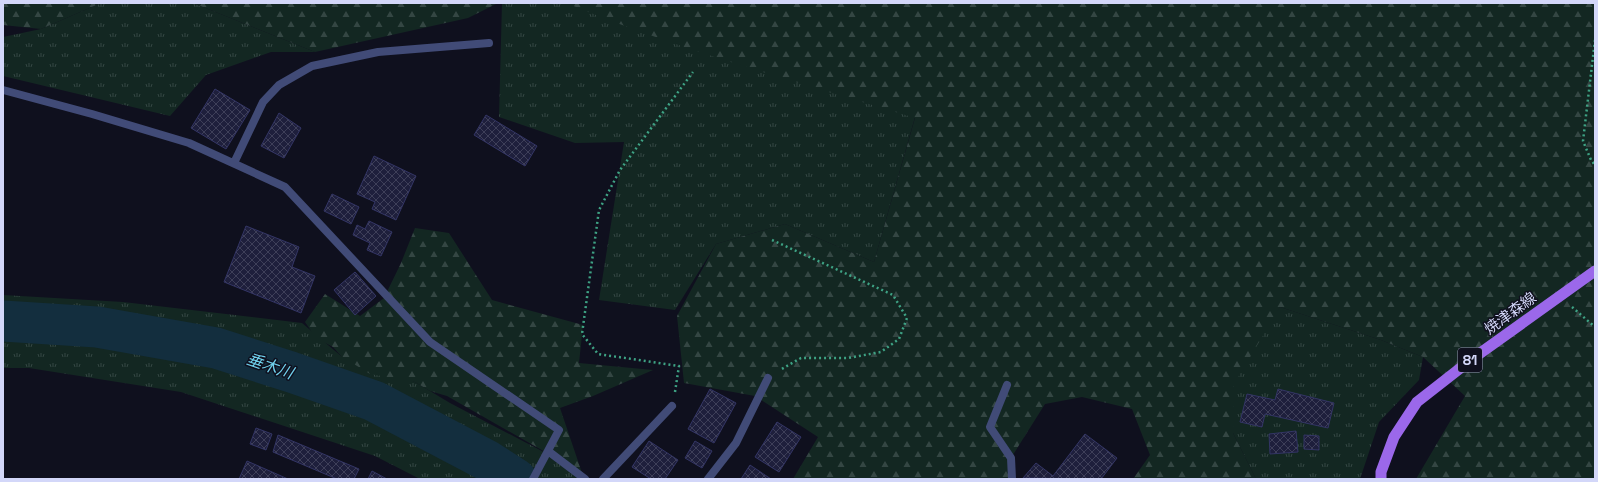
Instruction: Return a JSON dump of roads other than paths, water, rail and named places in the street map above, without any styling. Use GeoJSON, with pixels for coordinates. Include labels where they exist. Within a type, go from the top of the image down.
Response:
{"type":"FeatureCollection","features":[{"type":"Feature","properties":{"kind":"main road","name":"焼津森線"},"geometry":{"type":"LineString","coordinates":[[1381,479],[1381,472],[1394,437],[1417,402],[1472,359],[1595,271]]}},
{"type":"Feature","properties":{"kind":"street"},"geometry":{"type":"LineString","coordinates":[[234,163],[263,102],[279,85],[312,66],[378,52],[489,43]]}},
{"type":"Feature","properties":{"kind":"street"},"geometry":{"type":"LineString","coordinates":[[3,90],[92,114],[189,143],[285,187],[430,342],[559,430],[533,479]]}},
{"type":"Feature","properties":{"kind":"street"},"geometry":{"type":"LineString","coordinates":[[708,479],[736,443],[768,378]]}},
{"type":"Feature","properties":{"kind":"street"},"geometry":{"type":"LineString","coordinates":[[1007,385],[990,427],[1011,458],[1012,479]]}},
{"type":"Feature","properties":{"kind":"street"},"geometry":{"type":"LineString","coordinates":[[603,479],[672,406]]}},
{"type":"Feature","properties":{"kind":"street"},"geometry":{"type":"LineString","coordinates":[[548,451],[585,479]]}},
{"type":"Feature","properties":{"kind":"waterway","name":"垂木川"},"geometry":{"type":"LineString","coordinates":[[3,321],[97,327],[216,348],[374,401],[488,461],[516,479]]}}]}
